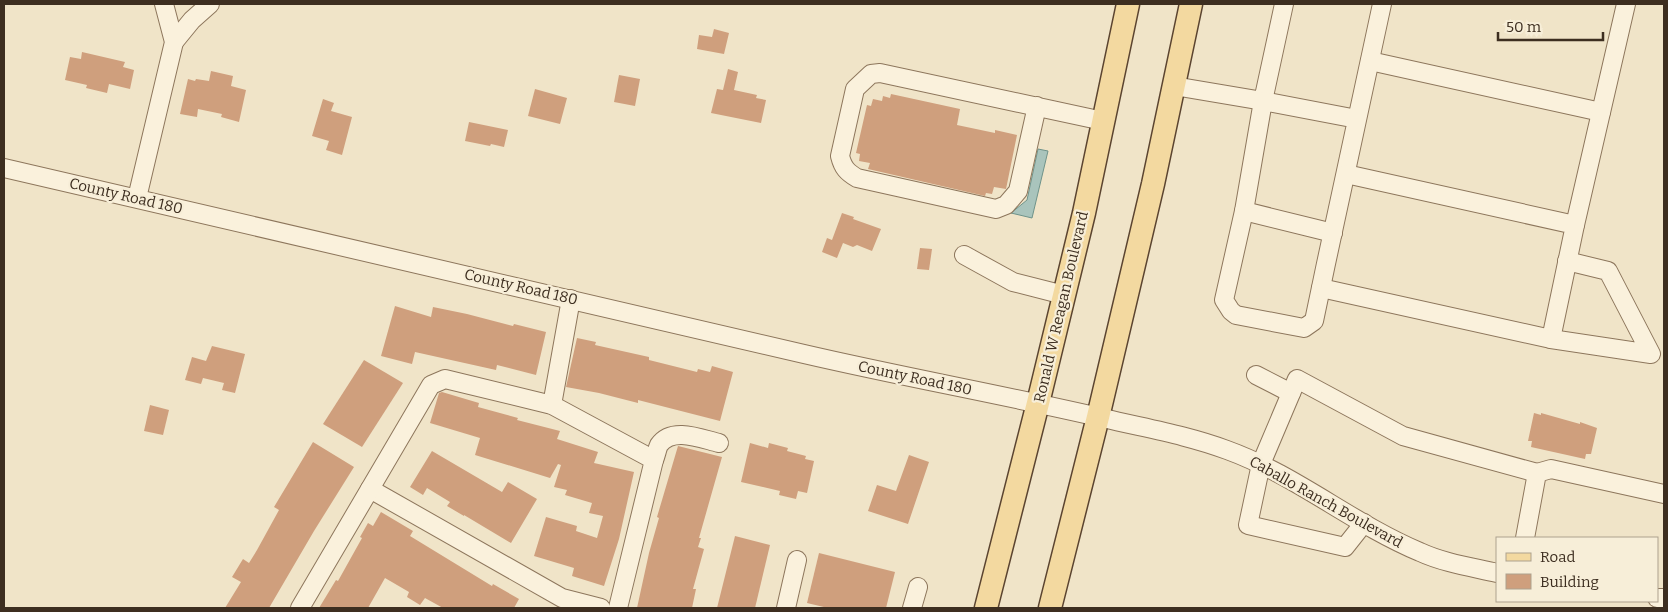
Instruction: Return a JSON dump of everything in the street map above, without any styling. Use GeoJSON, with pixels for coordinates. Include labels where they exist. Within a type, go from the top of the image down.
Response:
{"type":"FeatureCollection","features":[{"type":"Feature","properties":{"kind":"main road","name":"Ronald W Reagan Boulevard"},"geometry":{"type":"LineString","coordinates":[[986,608],[1084,213],[1128,4]]}},
{"type":"Feature","properties":{"kind":"main road"},"geometry":{"type":"LineString","coordinates":[[1050,608],[1098,417],[1153,184],[1191,4]]}},
{"type":"Feature","properties":{"kind":"street"},"geometry":{"type":"LineString","coordinates":[[164,4],[174,42]]}},
{"type":"Feature","properties":{"kind":"street"},"geometry":{"type":"LineString","coordinates":[[137,198],[174,42],[188,25],[210,4]]}},
{"type":"Feature","properties":{"kind":"street"},"geometry":{"type":"LineString","coordinates":[[1284,4],[1263,101],[1244,211],[1224,300],[1230,311],[1236,315],[1304,328],[1314,320],[1382,4]]}},
{"type":"Feature","properties":{"kind":"street"},"geometry":{"type":"LineString","coordinates":[[1551,339],[1626,4]]}},
{"type":"Feature","properties":{"kind":"street"},"geometry":{"type":"LineString","coordinates":[[1370,61],[1601,112]]}},
{"type":"Feature","properties":{"kind":"street"},"geometry":{"type":"LineString","coordinates":[[1037,106],[1018,191],[1006,205],[996,208],[857,178],[847,173],[842,165],[840,156],[855,89],[871,74],[880,73],[1037,106],[1103,121]]}},
{"type":"Feature","properties":{"kind":"street"},"geometry":{"type":"LineString","coordinates":[[1174,86],[1357,119]]}},
{"type":"Feature","properties":{"kind":"street","name":"County Road 180"},"geometry":{"type":"LineString","coordinates":[[4,168],[906,377],[1038,403]]}},
{"type":"Feature","properties":{"kind":"street"},"geometry":{"type":"LineString","coordinates":[[1346,174],[1575,225]]}},
{"type":"Feature","properties":{"kind":"street"},"geometry":{"type":"LineString","coordinates":[[1244,211],[1333,233]]}},
{"type":"Feature","properties":{"kind":"street"},"geometry":{"type":"LineString","coordinates":[[964,255],[1013,282],[1064,295]]}},
{"type":"Feature","properties":{"kind":"street"},"geometry":{"type":"LineString","coordinates":[[1321,288],[1551,339],[1651,354],[1608,271],[1568,261]]}},
{"type":"Feature","properties":{"kind":"street"},"geometry":{"type":"LineString","coordinates":[[552,405],[571,299]]}},
{"type":"Feature","properties":{"kind":"street"},"geometry":{"type":"LineString","coordinates":[[1256,374],[1291,393]]}},
{"type":"Feature","properties":{"kind":"street"},"geometry":{"type":"LineString","coordinates":[[1364,523],[1345,547],[1248,525],[1262,464],[1297,379],[1403,436],[1537,473],[1551,469],[1664,494]]}},
{"type":"Feature","properties":{"kind":"street"},"geometry":{"type":"LineString","coordinates":[[300,608],[431,385],[446,380],[552,405],[654,460]]}},
{"type":"Feature","properties":{"kind":"street","name":"Caballo Ranch Boulevard"},"geometry":{"type":"LineString","coordinates":[[1038,403],[1198,440],[1226,449],[1262,464],[1364,523],[1421,553],[1449,562],[1496,573]]}},
{"type":"Feature","properties":{"kind":"street"},"geometry":{"type":"LineString","coordinates":[[618,608],[654,460],[660,445],[668,437],[684,434],[719,443]]}},
{"type":"Feature","properties":{"kind":"street"},"geometry":{"type":"LineString","coordinates":[[1525,537],[1537,473]]}},
{"type":"Feature","properties":{"kind":"street"},"geometry":{"type":"LineString","coordinates":[[370,488],[562,598],[601,608]]}},
{"type":"Feature","properties":{"kind":"street"},"geometry":{"type":"LineString","coordinates":[[786,608],[797,560]]}},
{"type":"Feature","properties":{"kind":"street"},"geometry":{"type":"LineString","coordinates":[[912,608],[918,586]]}},
{"type":"Feature","properties":{"kind":"water"},"geometry":{"type":"Polygon","coordinates":[[[1038,149],[1048,151],[1032,218],[1011,213],[1027,200],[1038,149]]]}},
{"type":"Feature","properties":{"kind":"building"},"geometry":{"type":"Polygon","coordinates":[[[714,29],[729,33],[724,54],[697,49],[699,35],[712,37],[714,29]]]}},
{"type":"Feature","properties":{"kind":"building"},"geometry":{"type":"Polygon","coordinates":[[[82,52],[125,62],[123,67],[134,70],[130,89],[109,84],[107,93],[86,88],[87,85],[65,80],[70,57],[81,59],[82,52]]]}},
{"type":"Feature","properties":{"kind":"building"},"geometry":{"type":"Polygon","coordinates":[[[728,69],[738,72],[734,90],[757,95],[756,98],[766,100],[761,123],[711,113],[717,89],[723,90],[728,69]]]}},
{"type":"Feature","properties":{"kind":"building"},"geometry":{"type":"Polygon","coordinates":[[[211,71],[233,76],[231,86],[246,90],[239,122],[221,117],[222,114],[198,109],[197,117],[180,114],[188,79],[209,81],[211,71]]]}},
{"type":"Feature","properties":{"kind":"building"},"geometry":{"type":"Polygon","coordinates":[[[619,75],[640,79],[635,106],[614,102],[619,75]]]}},
{"type":"Feature","properties":{"kind":"building"},"geometry":{"type":"Polygon","coordinates":[[[535,89],[567,98],[560,124],[528,116],[535,89]]]}},
{"type":"Feature","properties":{"kind":"building"},"geometry":{"type":"Polygon","coordinates":[[[891,94],[960,109],[957,125],[995,133],[995,130],[1017,135],[1006,189],[994,187],[992,194],[986,193],[985,196],[868,169],[870,163],[859,161],[860,154],[856,153],[867,105],[871,106],[873,99],[882,101],[883,96],[890,98],[891,94]]]}},
{"type":"Feature","properties":{"kind":"building"},"geometry":{"type":"Polygon","coordinates":[[[323,99],[334,103],[331,111],[352,117],[342,155],[326,150],[329,141],[312,136],[323,99]]]}},
{"type":"Feature","properties":{"kind":"building"},"geometry":{"type":"Polygon","coordinates":[[[469,122],[508,130],[504,147],[465,141],[469,122]]]}},
{"type":"Feature","properties":{"kind":"building"},"geometry":{"type":"Polygon","coordinates":[[[842,213],[881,229],[872,251],[857,245],[853,247],[843,243],[837,258],[822,252],[827,238],[832,240],[842,213]]]}},
{"type":"Feature","properties":{"kind":"building"},"geometry":{"type":"Polygon","coordinates":[[[920,248],[932,249],[929,270],[917,269],[920,248]]]}},
{"type":"Feature","properties":{"kind":"building"},"geometry":{"type":"Polygon","coordinates":[[[395,306],[431,317],[433,307],[546,332],[536,375],[497,365],[496,370],[415,352],[412,364],[381,356],[395,306]]]}},
{"type":"Feature","properties":{"kind":"building"},"geometry":{"type":"Polygon","coordinates":[[[577,338],[596,342],[595,345],[649,357],[649,360],[697,372],[698,369],[710,372],[712,366],[733,372],[720,421],[638,400],[638,403],[566,387],[577,338]]]}},
{"type":"Feature","properties":{"kind":"building"},"geometry":{"type":"Polygon","coordinates":[[[212,346],[245,354],[235,393],[222,390],[224,383],[203,378],[201,384],[185,380],[192,357],[206,361],[212,346]]]}},
{"type":"Feature","properties":{"kind":"building"},"geometry":{"type":"Polygon","coordinates":[[[364,360],[403,383],[362,447],[323,424],[364,360]]]}},
{"type":"Feature","properties":{"kind":"building"},"geometry":{"type":"Polygon","coordinates":[[[442,392],[479,403],[478,407],[518,418],[517,420],[560,431],[557,439],[598,452],[594,463],[634,472],[619,539],[604,586],[572,576],[574,568],[534,556],[546,517],[577,526],[576,531],[597,538],[603,516],[589,513],[592,503],[565,495],[567,490],[554,487],[561,465],[558,464],[550,478],[475,455],[480,438],[430,423],[439,393],[442,392]]]}},
{"type":"Feature","properties":{"kind":"building"},"geometry":{"type":"Polygon","coordinates":[[[150,405],[169,410],[163,435],[144,431],[150,405]]]}},
{"type":"Feature","properties":{"kind":"building"},"geometry":{"type":"Polygon","coordinates":[[[1534,413],[1541,415],[1541,413],[1580,424],[1580,422],[1597,428],[1591,454],[1586,454],[1585,459],[1531,447],[1532,441],[1528,441],[1534,413]]]}},
{"type":"Feature","properties":{"kind":"building"},"geometry":{"type":"Polygon","coordinates":[[[313,442],[354,467],[269,608],[225,608],[241,582],[232,577],[243,559],[249,563],[257,550],[279,510],[274,507],[313,442]]]}},
{"type":"Feature","properties":{"kind":"building"},"geometry":{"type":"Polygon","coordinates":[[[750,443],[768,448],[769,443],[788,448],[787,451],[806,456],[805,459],[814,461],[807,493],[798,491],[796,499],[779,495],[780,491],[741,482],[750,443]]]}},
{"type":"Feature","properties":{"kind":"building"},"geometry":{"type":"Polygon","coordinates":[[[678,446],[722,457],[699,538],[701,538],[698,547],[704,549],[693,589],[696,589],[692,608],[637,608],[659,518],[657,517],[678,446]]]}},
{"type":"Feature","properties":{"kind":"building"},"geometry":{"type":"Polygon","coordinates":[[[432,451],[502,492],[508,482],[537,499],[511,543],[447,506],[450,502],[427,488],[423,495],[410,487],[432,451]]]}},
{"type":"Feature","properties":{"kind":"building"},"geometry":{"type":"Polygon","coordinates":[[[909,455],[929,462],[908,524],[868,511],[877,485],[896,491],[909,455]]]}},
{"type":"Feature","properties":{"kind":"building"},"geometry":{"type":"Polygon","coordinates":[[[381,512],[413,531],[410,536],[492,586],[493,584],[519,599],[514,608],[443,608],[425,598],[420,605],[407,597],[409,592],[385,578],[368,608],[319,608],[336,580],[338,581],[362,538],[360,537],[368,523],[373,526],[381,512]]]}},
{"type":"Feature","properties":{"kind":"building"},"geometry":{"type":"Polygon","coordinates":[[[735,536],[770,545],[755,608],[717,608],[735,536]]]}},
{"type":"Feature","properties":{"kind":"building"},"geometry":{"type":"Polygon","coordinates":[[[819,553],[895,572],[886,608],[828,608],[807,603],[819,553]]]}}]}
